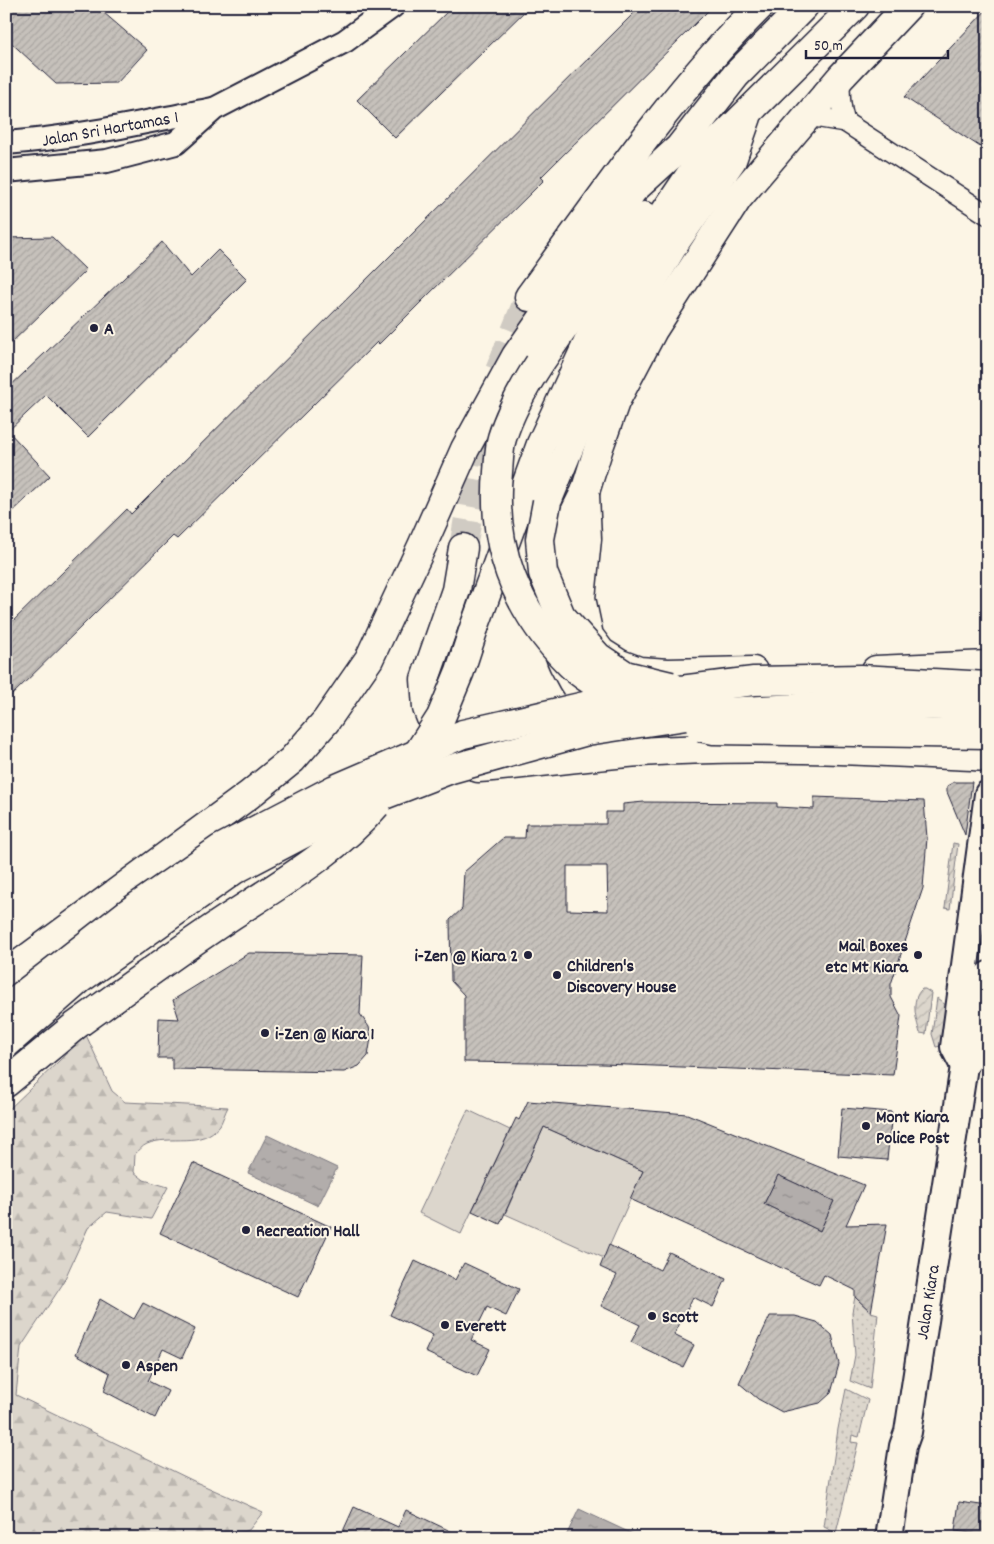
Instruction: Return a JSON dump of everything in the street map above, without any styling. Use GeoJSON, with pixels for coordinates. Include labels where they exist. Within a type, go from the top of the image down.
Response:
{"type":"FeatureCollection","features":[{"type":"Feature","properties":{"kind":"highway"},"geometry":{"type":"LineString","coordinates":[[529,297],[646,138],[726,40],[760,6]]}},
{"type":"Feature","properties":{"kind":"highway"},"geometry":{"type":"LineString","coordinates":[[6,974],[249,795],[292,760],[326,721],[369,660],[465,449],[516,356],[633,190],[679,148],[736,75],[804,6]]}},
{"type":"Feature","properties":{"kind":"highway"},"geometry":{"type":"LineString","coordinates":[[6,1083],[75,1026],[185,946],[318,859],[368,815],[407,769],[441,717],[460,671],[541,444],[591,336],[653,230],[701,159],[855,6]]}},
{"type":"Feature","properties":{"kind":"highway"},"geometry":{"type":"LineString","coordinates":[[908,6],[841,77],[738,198],[653,330],[615,402],[585,492],[564,534],[554,591],[554,632],[560,658],[576,689],[600,708],[619,716],[641,717],[701,706],[824,697],[988,692]]}},
{"type":"Feature","properties":{"kind":"highway"},"geometry":{"type":"LineString","coordinates":[[748,113],[732,160],[676,241],[620,336],[585,409],[547,502],[540,539],[543,573],[561,616],[598,657],[625,675],[665,686],[723,690],[915,678],[988,679]]}},
{"type":"Feature","properties":{"kind":"highway"},"geometry":{"type":"LineString","coordinates":[[679,148],[647,212],[599,277],[518,398],[501,439],[497,486],[499,536],[512,583],[528,612],[550,641],[572,665],[595,682],[641,708],[682,723],[714,730],[988,734]]}},
{"type":"Feature","properties":{"kind":"highway"},"geometry":{"type":"LineString","coordinates":[[585,492],[587,539],[581,598],[584,615],[589,636],[601,652],[620,664],[639,671],[668,672],[865,670],[988,665]]}},
{"type":"Feature","properties":{"kind":"highway"},"geometry":{"type":"LineString","coordinates":[[463,548],[456,590],[425,679],[427,708],[440,741],[461,762],[478,768],[640,752],[749,748],[988,757]]}},
{"type":"Feature","properties":{"kind":"highway"},"geometry":{"type":"LineString","coordinates":[[6,1008],[128,913],[220,849],[335,790],[463,734],[656,693],[754,681],[860,679],[988,686]]}},
{"type":"Feature","properties":{"kind":"highway"},"geometry":{"type":"LineString","coordinates":[[6,1044],[80,979],[234,870],[358,805],[450,769],[588,731],[706,713],[815,706],[928,705],[988,709]]}},
{"type":"Feature","properties":{"kind":"highway"},"geometry":{"type":"LineString","coordinates":[[531,764],[619,739],[677,729],[798,718],[893,714],[988,720]]}},
{"type":"Feature","properties":{"kind":"main road"},"geometry":{"type":"LineString","coordinates":[[964,1066],[954,1047],[988,794]]}},
{"type":"Feature","properties":{"kind":"main road","name":"Jalan Kiara"},"geometry":{"type":"LineString","coordinates":[[889,1538],[903,1446],[908,1432],[964,1066],[975,1050],[988,975]]}},
{"type":"Feature","properties":{"kind":"street","name":"Jalan Sri Hartamas 1"},"geometry":{"type":"LineString","coordinates":[[6,171],[107,161],[176,143],[214,109],[345,41],[393,6]]}},
{"type":"Feature","properties":{"kind":"street"},"geometry":{"type":"LineString","coordinates":[[841,77],[839,96],[845,122]]}},
{"type":"Feature","properties":{"kind":"street","name":"Jalan Sri Hartamas 1"},"geometry":{"type":"LineString","coordinates":[[6,143],[101,132],[214,109]]}},
{"type":"Feature","properties":{"kind":"street"},"geometry":{"type":"LineString","coordinates":[[808,116],[845,122],[988,215]]}},
{"type":"Feature","properties":{"kind":"green space"},"geometry":{"type":"Polygon","coordinates":[[[953,843],[958,844],[950,909],[945,908],[953,843]]]}},
{"type":"Feature","properties":{"kind":"green space"},"geometry":{"type":"Polygon","coordinates":[[[922,989],[931,993],[926,1034],[920,1033],[915,1010],[918,993],[922,989]]]}},
{"type":"Feature","properties":{"kind":"green space"},"geometry":{"type":"Polygon","coordinates":[[[937,998],[947,1006],[945,1045],[936,1047],[932,1034],[937,998]]]}},
{"type":"Feature","properties":{"kind":"green space"},"geometry":{"type":"Polygon","coordinates":[[[86,1035],[112,1091],[125,1102],[228,1107],[220,1125],[204,1137],[156,1141],[145,1145],[135,1154],[134,1172],[144,1180],[168,1187],[151,1219],[107,1212],[88,1228],[62,1285],[21,1347],[16,1395],[198,1483],[263,1512],[249,1530],[220,1538],[6,1538],[6,1112],[86,1035]]]}},
{"type":"Feature","properties":{"kind":"green space"},"geometry":{"type":"Polygon","coordinates":[[[468,1110],[510,1130],[461,1234],[419,1213],[468,1110]]]}},
{"type":"Feature","properties":{"kind":"green space"},"geometry":{"type":"Polygon","coordinates":[[[544,1127],[643,1171],[604,1258],[505,1214],[544,1127]]]}},
{"type":"Feature","properties":{"kind":"green space"},"geometry":{"type":"Polygon","coordinates":[[[855,1297],[871,1312],[878,1314],[870,1389],[850,1381],[855,1355],[852,1312],[855,1297]]]}},
{"type":"Feature","properties":{"kind":"green space"},"geometry":{"type":"Polygon","coordinates":[[[846,1389],[868,1400],[859,1437],[852,1435],[851,1442],[858,1443],[836,1533],[824,1527],[838,1429],[846,1389]]]}},
{"type":"Feature","properties":{"kind":"water"},"geometry":{"type":"Polygon","coordinates":[[[267,1135],[337,1168],[318,1206],[248,1173],[267,1135]]]}},
{"type":"Feature","properties":{"kind":"water"},"geometry":{"type":"Polygon","coordinates":[[[778,1175],[834,1201],[820,1231],[764,1204],[778,1175]]]}},
{"type":"Feature","properties":{"kind":"water"},"geometry":{"type":"Polygon","coordinates":[[[579,1509],[637,1536],[636,1538],[565,1538],[579,1509]]]}},
{"type":"Feature","properties":{"kind":"building"},"geometry":{"type":"Polygon","coordinates":[[[6,6],[96,6],[147,50],[117,83],[56,84],[6,38],[6,6]]]}},
{"type":"Feature","properties":{"kind":"building"},"geometry":{"type":"Polygon","coordinates":[[[453,6],[530,6],[395,138],[357,100],[453,6]]]}},
{"type":"Feature","properties":{"kind":"building"},"geometry":{"type":"Polygon","coordinates":[[[641,6],[713,6],[541,177],[544,180],[379,344],[377,342],[177,539],[173,536],[6,701],[6,628],[127,509],[131,514],[641,6]]]}},
{"type":"Feature","properties":{"kind":"building"},"geometry":{"type":"Polygon","coordinates":[[[988,8],[988,152],[904,97],[988,8]]]}},
{"type":"Feature","properties":{"kind":"building"},"geometry":{"type":"Polygon","coordinates":[[[52,237],[86,270],[6,348],[6,238],[52,237]]]}},
{"type":"Feature","properties":{"kind":"building"},"geometry":{"type":"Polygon","coordinates":[[[162,242],[191,277],[218,250],[247,279],[88,437],[46,395],[8,431],[50,476],[6,518],[6,390],[162,242]]]}},
{"type":"Feature","properties":{"kind":"building"},"geometry":{"type":"Polygon","coordinates":[[[954,782],[972,782],[965,835],[947,792],[947,786],[954,782]]]}},
{"type":"Feature","properties":{"kind":"building"},"geometry":{"type":"Polygon","coordinates":[[[814,797],[924,801],[927,838],[923,888],[891,984],[891,997],[901,1016],[893,1075],[602,1064],[464,1062],[464,995],[451,981],[450,920],[462,909],[464,872],[503,838],[525,838],[526,824],[606,824],[606,812],[623,812],[623,804],[644,802],[777,803],[777,807],[814,809],[814,797]],[[567,866],[567,910],[608,911],[607,866],[567,866]]]}},
{"type":"Feature","properties":{"kind":"building","name":"i-Zen @ Kiara 1"},"geometry":{"type":"Polygon","coordinates":[[[249,953],[363,955],[360,1014],[369,1027],[371,1038],[368,1056],[359,1066],[344,1072],[172,1069],[172,1058],[158,1058],[159,1018],[179,1019],[173,1000],[249,953]]]}},
{"type":"Feature","properties":{"kind":"building"},"geometry":{"type":"Polygon","coordinates":[[[528,1101],[687,1114],[864,1185],[846,1225],[887,1224],[871,1312],[855,1297],[855,1290],[824,1275],[819,1285],[630,1199],[643,1171],[544,1127],[500,1224],[472,1211],[516,1118],[519,1120],[528,1101]],[[778,1175],[764,1204],[820,1231],[834,1201],[778,1175]]]}},
{"type":"Feature","properties":{"kind":"building","name":"Mont Kiara Police Post"},"geometry":{"type":"Polygon","coordinates":[[[842,1108],[892,1112],[887,1160],[838,1156],[842,1108]]]}},
{"type":"Feature","properties":{"kind":"building","name":"Recreation Hall"},"geometry":{"type":"Polygon","coordinates":[[[193,1163],[331,1227],[298,1297],[160,1233],[193,1163]]]}},
{"type":"Feature","properties":{"kind":"building","name":"Scott"},"geometry":{"type":"Polygon","coordinates":[[[609,1245],[660,1270],[669,1252],[726,1279],[713,1307],[693,1297],[674,1335],[694,1345],[683,1367],[631,1342],[640,1325],[601,1306],[617,1275],[600,1267],[609,1245]]]}},
{"type":"Feature","properties":{"kind":"building","name":"Everett"},"geometry":{"type":"Polygon","coordinates":[[[415,1261],[455,1280],[464,1263],[519,1289],[506,1316],[487,1307],[471,1340],[490,1349],[477,1376],[425,1352],[433,1335],[390,1315],[415,1261]]]}},
{"type":"Feature","properties":{"kind":"building","name":"Aspen"},"geometry":{"type":"Polygon","coordinates":[[[100,1299],[134,1319],[143,1303],[195,1329],[182,1358],[163,1349],[148,1381],[168,1391],[155,1418],[104,1391],[110,1373],[76,1354],[100,1299]]]}},
{"type":"Feature","properties":{"kind":"building"},"geometry":{"type":"Polygon","coordinates":[[[770,1316],[795,1316],[817,1322],[832,1335],[839,1364],[831,1393],[820,1403],[782,1412],[758,1399],[739,1383],[770,1316]]]}},
{"type":"Feature","properties":{"kind":"building"},"geometry":{"type":"Polygon","coordinates":[[[959,1502],[988,1506],[988,1535],[955,1531],[959,1502]]]}},
{"type":"Feature","properties":{"kind":"building"},"geometry":{"type":"Polygon","coordinates":[[[354,1507],[398,1527],[406,1510],[465,1538],[340,1538],[354,1507]]]}},
{"type":"Feature","properties":{"kind":"tunnel"},"geometry":{"type":"LineString","coordinates":[[499,371],[529,297]]}},
{"type":"Feature","properties":{"kind":"tunnel"},"geometry":{"type":"LineString","coordinates":[[463,548],[485,417]]}},
{"type":"Feature","properties":{"kind":"place","name":"A"},"geometry":{"type":"Point","coordinates":[94,328]}},
{"type":"Feature","properties":{"kind":"place","name":"i-Zen @ Kiara 2"},"geometry":{"type":"Point","coordinates":[528,955]}},
{"type":"Feature","properties":{"kind":"place","name":"Mail Boxes etc Mt Kiara"},"geometry":{"type":"Point","coordinates":[918,955]}},
{"type":"Feature","properties":{"kind":"place","name":"Children's Discovery House"},"geometry":{"type":"Point","coordinates":[557,975]}},
{"type":"Feature","properties":{"kind":"place","name":"i-Zen @ Kiara 1"},"geometry":{"type":"Point","coordinates":[265,1033]}},
{"type":"Feature","properties":{"kind":"place","name":"Mont Kiara Police Post"},"geometry":{"type":"Point","coordinates":[866,1126]}},
{"type":"Feature","properties":{"kind":"place","name":"Recreation Hall"},"geometry":{"type":"Point","coordinates":[246,1230]}},
{"type":"Feature","properties":{"kind":"place","name":"Scott"},"geometry":{"type":"Point","coordinates":[652,1316]}},
{"type":"Feature","properties":{"kind":"place","name":"Everett"},"geometry":{"type":"Point","coordinates":[445,1325]}},
{"type":"Feature","properties":{"kind":"place","name":"Aspen"},"geometry":{"type":"Point","coordinates":[126,1365]}}]}
